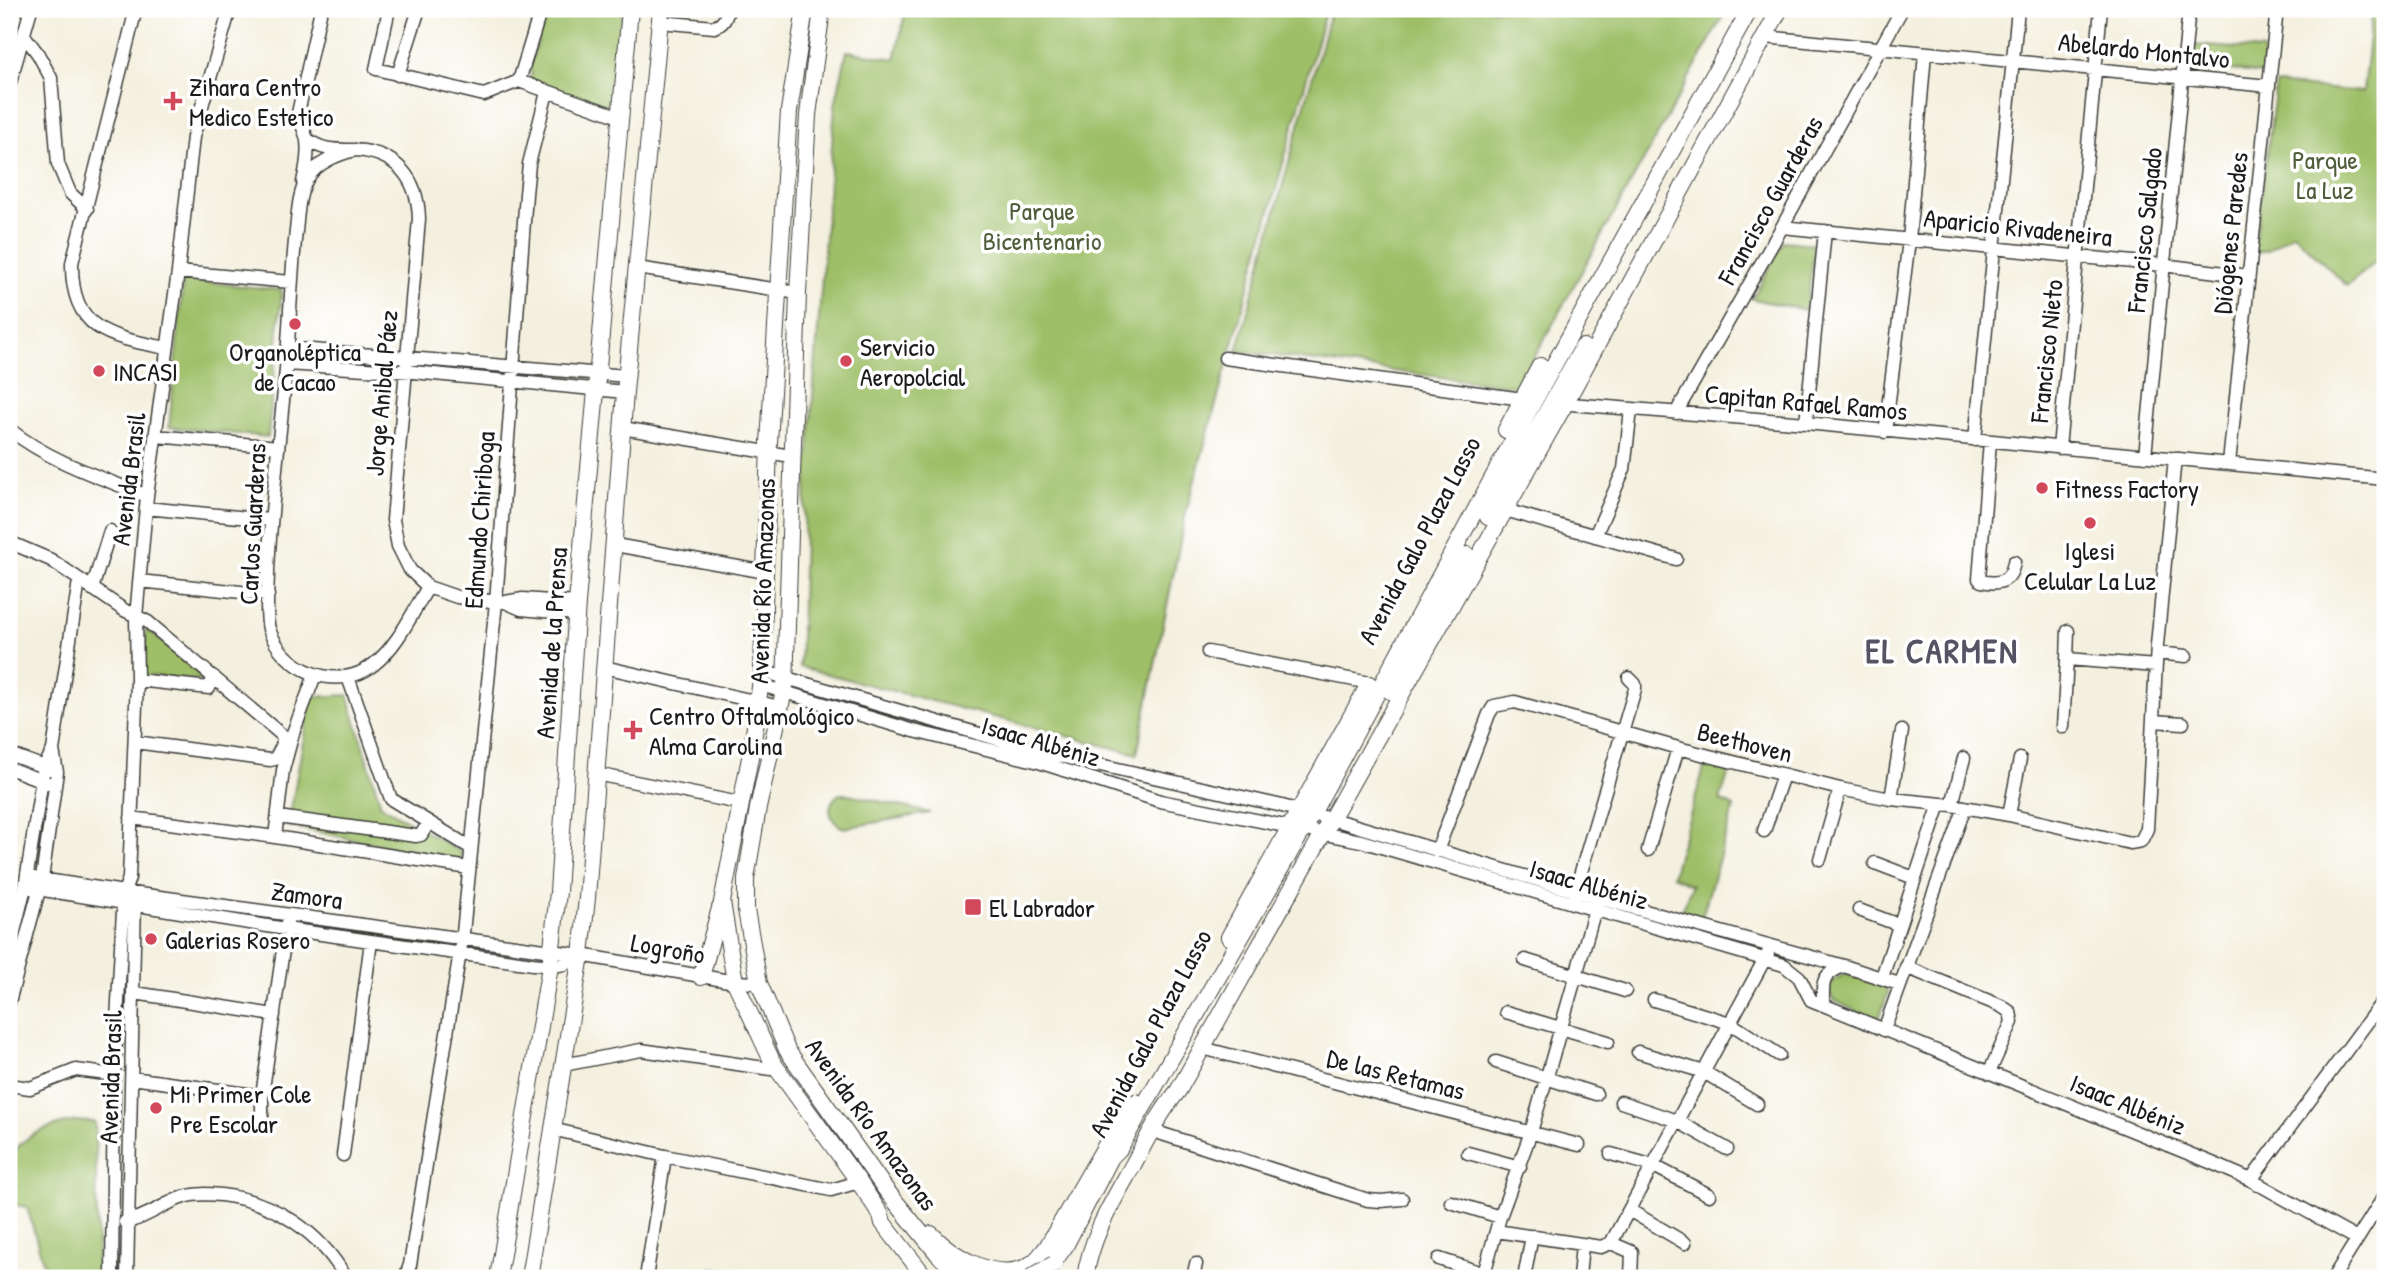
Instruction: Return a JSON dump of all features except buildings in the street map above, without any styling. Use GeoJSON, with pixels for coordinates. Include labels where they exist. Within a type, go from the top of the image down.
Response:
{"type":"FeatureCollection","features":[{"type":"Feature","properties":{"kind":"main road","name":"Avenida de la Prensa"},"geometry":{"type":"LineString","coordinates":[[498,1278],[551,959],[558,892],[577,608],[630,9]]}},
{"type":"Feature","properties":{"kind":"main road","name":"Avenida Río Amazonas"},"geometry":{"type":"LineString","coordinates":[[806,9],[808,115],[798,293],[783,692],[746,879],[750,937],[759,983],[787,1050],[886,1190],[938,1254],[947,1263],[978,1277]]}},
{"type":"Feature","properties":{"kind":"main road","name":"Avenida Río Amazonas"},"geometry":{"type":"LineString","coordinates":[[822,9],[808,43],[789,111],[769,452],[761,678],[753,743],[739,803],[722,902],[735,982],[778,1070],[859,1182],[881,1215],[883,1223],[926,1278]]}},
{"type":"Feature","properties":{"kind":"main road","name":"Avenida Galo Plaza Lasso"},"geometry":{"type":"LineString","coordinates":[[1160,1113],[1160,1104],[1312,822],[1528,400],[1740,9]]}},
{"type":"Feature","properties":{"kind":"main road","name":"Avenida Galo Plaza Lasso"},"geometry":{"type":"LineString","coordinates":[[1160,1113],[1178,1091],[1202,1048],[1312,822],[1370,683],[1750,9]]}},
{"type":"Feature","properties":{"kind":"main road","name":"Avenida Galo Plaza Lasso"},"geometry":{"type":"LineString","coordinates":[[1111,1157],[1112,1147],[1136,1102],[1505,510],[1559,403],[1769,9]]}},
{"type":"Feature","properties":{"kind":"main road","name":"Avenida Galo Plaza Lasso"},"geometry":{"type":"LineString","coordinates":[[1111,1157],[1119,1149],[1559,403],[1780,9]]}},
{"type":"Feature","properties":{"kind":"main road","name":"Avenida de la Prensa"},"geometry":{"type":"LineString","coordinates":[[530,1278],[577,959],[596,774],[622,428],[660,15]]}},
{"type":"Feature","properties":{"kind":"main road"},"geometry":{"type":"LineString","coordinates":[[701,976],[722,902]]}},
{"type":"Feature","properties":{"kind":"main road"},"geometry":{"type":"LineString","coordinates":[[1094,1278],[1103,1242],[1114,1215],[1178,1091]]}},
{"type":"Feature","properties":{"kind":"main road"},"geometry":{"type":"LineString","coordinates":[[873,1169],[937,1240],[988,1269],[1015,1271],[1030,1265],[1047,1247],[1121,1119],[1136,1102]]}},
{"type":"Feature","properties":{"kind":"main road"},"geometry":{"type":"LineString","coordinates":[[1084,1278],[1094,1242],[1108,1210],[1160,1113]]}},
{"type":"Feature","properties":{"kind":"main road"},"geometry":{"type":"LineString","coordinates":[[1041,1278],[1054,1265],[1111,1157]]}},
{"type":"Feature","properties":{"kind":"main road"},"geometry":{"type":"LineString","coordinates":[[1030,1278],[1054,1265]]}},
{"type":"Feature","properties":{"kind":"street"},"geometry":{"type":"LineString","coordinates":[[9,86],[30,9]]}},
{"type":"Feature","properties":{"kind":"street"},"geometry":{"type":"LineString","coordinates":[[136,9],[72,263],[72,279],[79,304],[89,322],[107,334],[167,348]]}},
{"type":"Feature","properties":{"kind":"street","name":"Avenida Brasil"},"geometry":{"type":"LineString","coordinates":[[127,1278],[135,993],[129,878],[138,681],[136,617],[147,502],[193,137],[230,9]]}},
{"type":"Feature","properties":{"kind":"street"},"geometry":{"type":"LineString","coordinates":[[300,194],[308,159],[307,139],[298,113],[321,9]]}},
{"type":"Feature","properties":{"kind":"street"},"geometry":{"type":"LineString","coordinates":[[388,9],[376,69],[484,95],[520,81],[620,117]]}},
{"type":"Feature","properties":{"kind":"street"},"geometry":{"type":"LineString","coordinates":[[398,75],[419,9]]}},
{"type":"Feature","properties":{"kind":"street"},"geometry":{"type":"LineString","coordinates":[[520,81],[541,9]]}},
{"type":"Feature","properties":{"kind":"street"},"geometry":{"type":"LineString","coordinates":[[660,15],[714,27],[721,24],[728,9]]}},
{"type":"Feature","properties":{"kind":"street","name":"Francisco Guarderas"},"geometry":{"type":"LineString","coordinates":[[1676,414],[1902,9]]}},
{"type":"Feature","properties":{"kind":"street"},"geometry":{"type":"LineString","coordinates":[[1975,440],[2018,9]]}},
{"type":"Feature","properties":{"kind":"street","name":"Francisco Nieto"},"geometry":{"type":"LineString","coordinates":[[2059,448],[2101,9]]}},
{"type":"Feature","properties":{"kind":"street","name":"Francisco Salgado"},"geometry":{"type":"LineString","coordinates":[[2145,456],[2189,9]]}},
{"type":"Feature","properties":{"kind":"street","name":"Diógenes Paredes"},"geometry":{"type":"LineString","coordinates":[[2229,463],[2277,9]]}},
{"type":"Feature","properties":{"kind":"street"},"geometry":{"type":"LineString","coordinates":[[24,35],[51,78],[58,164],[70,193],[87,209]]}},
{"type":"Feature","properties":{"kind":"street","name":"Abelardo Montalvo"},"geometry":{"type":"LineString","coordinates":[[1764,37],[2269,86]]}},
{"type":"Feature","properties":{"kind":"street"},"geometry":{"type":"LineString","coordinates":[[1885,432],[1909,240],[1925,52]]}},
{"type":"Feature","properties":{"kind":"street","name":"Edmundo Chiriboga"},"geometry":{"type":"LineString","coordinates":[[405,1278],[410,1265],[462,939],[500,602],[512,380],[529,164],[547,92]]}},
{"type":"Feature","properties":{"kind":"street"},"geometry":{"type":"LineString","coordinates":[[307,139],[317,147],[334,151],[356,150]]}},
{"type":"Feature","properties":{"kind":"street"},"geometry":{"type":"LineString","coordinates":[[300,194],[308,177],[321,164],[340,154],[356,150]]}},
{"type":"Feature","properties":{"kind":"street","name":"Jorge Anibal Páez"},"geometry":{"type":"LineString","coordinates":[[356,150],[386,157],[404,170],[415,190],[419,219],[393,520],[398,545],[410,570],[428,587]]}},
{"type":"Feature","properties":{"kind":"street","name":"Carlos Guarderas"},"geometry":{"type":"LineString","coordinates":[[300,194],[291,282],[288,348],[270,520],[269,629],[284,654],[302,670],[315,675],[348,677]]}},
{"type":"Feature","properties":{"kind":"street","name":"Aparicio Rivadeneira"},"geometry":{"type":"LineString","coordinates":[[1782,227],[2078,256],[2248,276]]}},
{"type":"Feature","properties":{"kind":"street"},"geometry":{"type":"LineString","coordinates":[[1806,423],[1825,231]]}},
{"type":"Feature","properties":{"kind":"street"},"geometry":{"type":"LineString","coordinates":[[637,268],[798,293]]}},
{"type":"Feature","properties":{"kind":"street"},"geometry":{"type":"LineString","coordinates":[[178,272],[291,282]]}},
{"type":"Feature","properties":{"kind":"street"},"geometry":{"type":"LineString","coordinates":[[288,348],[513,366],[626,384]]}},
{"type":"Feature","properties":{"kind":"street","name":"Capitan Rafael Ramos"},"geometry":{"type":"LineString","coordinates":[[1225,358],[1528,400],[1806,423],[2385,479]]}},
{"type":"Feature","properties":{"kind":"street"},"geometry":{"type":"LineString","coordinates":[[286,363],[512,380],[598,381]]}},
{"type":"Feature","properties":{"kind":"street"},"geometry":{"type":"LineString","coordinates":[[1595,536],[1624,469],[1631,410]]}},
{"type":"Feature","properties":{"kind":"street"},"geometry":{"type":"LineString","coordinates":[[622,428],[791,456]]}},
{"type":"Feature","properties":{"kind":"street"},"geometry":{"type":"LineString","coordinates":[[9,429],[56,460],[147,502],[270,520]]}},
{"type":"Feature","properties":{"kind":"street"},"geometry":{"type":"LineString","coordinates":[[156,436],[278,447]]}},
{"type":"Feature","properties":{"kind":"street"},"geometry":{"type":"LineString","coordinates":[[1990,441],[1979,579],[1985,583],[2006,580],[2012,574],[2014,562]]}},
{"type":"Feature","properties":{"kind":"street"},"geometry":{"type":"LineString","coordinates":[[2175,458],[2153,720],[2183,723]]}},
{"type":"Feature","properties":{"kind":"street"},"geometry":{"type":"LineString","coordinates":[[1505,510],[1676,559]]}},
{"type":"Feature","properties":{"kind":"street"},"geometry":{"type":"LineString","coordinates":[[92,589],[110,531]]}},
{"type":"Feature","properties":{"kind":"street"},"geometry":{"type":"LineString","coordinates":[[9,542],[47,558],[79,581],[148,622],[214,677],[285,743]]}},
{"type":"Feature","properties":{"kind":"street"},"geometry":{"type":"LineString","coordinates":[[615,545],[766,572]]}},
{"type":"Feature","properties":{"kind":"street"},"geometry":{"type":"LineString","coordinates":[[9,952],[53,750],[79,581]]}},
{"type":"Feature","properties":{"kind":"street"},"geometry":{"type":"LineString","coordinates":[[139,581],[268,594]]}},
{"type":"Feature","properties":{"kind":"street"},"geometry":{"type":"LineString","coordinates":[[471,848],[391,799],[348,677],[373,665],[395,640],[428,587],[457,597],[500,602],[523,598],[577,608]]}},
{"type":"Feature","properties":{"kind":"street"},"geometry":{"type":"LineString","coordinates":[[2063,727],[2068,631]]}},
{"type":"Feature","properties":{"kind":"street"},"geometry":{"type":"LineString","coordinates":[[1208,652],[1370,683]]}},
{"type":"Feature","properties":{"kind":"street"},"geometry":{"type":"LineString","coordinates":[[2067,659],[2156,660],[2186,656]]}},
{"type":"Feature","properties":{"kind":"street"},"geometry":{"type":"LineString","coordinates":[[604,667],[758,703],[783,692]]}},
{"type":"Feature","properties":{"kind":"street"},"geometry":{"type":"LineString","coordinates":[[135,742],[270,760],[275,758],[285,743],[315,675]]}},
{"type":"Feature","properties":{"kind":"street"},"geometry":{"type":"LineString","coordinates":[[138,681],[209,688],[214,677]]}},
{"type":"Feature","properties":{"kind":"street","name":"Isaac Albéniz"},"geometry":{"type":"LineString","coordinates":[[761,678],[783,692],[1040,757],[1437,851],[1574,897]]}},
{"type":"Feature","properties":{"kind":"street"},"geometry":{"type":"LineString","coordinates":[[1574,897],[1635,689],[1635,684],[1629,678]]}},
{"type":"Feature","properties":{"kind":"street","name":"Beethoven"},"geometry":{"type":"LineString","coordinates":[[1437,851],[1489,713],[1494,706],[1501,703],[1515,702],[1678,748],[1840,789],[1891,799],[1952,805],[2010,815],[2130,843],[2141,841],[2147,829],[2153,720]]}},
{"type":"Feature","properties":{"kind":"street"},"geometry":{"type":"LineString","coordinates":[[1891,799],[1902,731]]}},
{"type":"Feature","properties":{"kind":"street"},"geometry":{"type":"LineString","coordinates":[[275,837],[285,743]]}},
{"type":"Feature","properties":{"kind":"street"},"geometry":{"type":"LineString","coordinates":[[1647,850],[1678,748]]}},
{"type":"Feature","properties":{"kind":"street"},"geometry":{"type":"LineString","coordinates":[[9,768],[47,777],[57,772],[53,750]]}},
{"type":"Feature","properties":{"kind":"street"},"geometry":{"type":"LineString","coordinates":[[9,754],[47,777]]}},
{"type":"Feature","properties":{"kind":"street","name":"Isaac Albéniz"},"geometry":{"type":"LineString","coordinates":[[1040,757],[1160,801],[1312,822],[1574,897],[1784,965],[1799,977],[1811,1000],[2251,1180],[2357,1239]]}},
{"type":"Feature","properties":{"kind":"street"},"geometry":{"type":"LineString","coordinates":[[1884,1030],[1906,967],[1964,758]]}},
{"type":"Feature","properties":{"kind":"street"},"geometry":{"type":"LineString","coordinates":[[2010,815],[2020,760]]}},
{"type":"Feature","properties":{"kind":"street"},"geometry":{"type":"LineString","coordinates":[[596,774],[739,803]]}},
{"type":"Feature","properties":{"kind":"street"},"geometry":{"type":"LineString","coordinates":[[1763,831],[1783,775]]}},
{"type":"Feature","properties":{"kind":"street"},"geometry":{"type":"LineString","coordinates":[[9,1002],[41,885],[47,777]]}},
{"type":"Feature","properties":{"kind":"street"},"geometry":{"type":"LineString","coordinates":[[1820,859],[1840,789]]}},
{"type":"Feature","properties":{"kind":"street"},"geometry":{"type":"LineString","coordinates":[[1882,977],[1914,878],[1952,805]]}},
{"type":"Feature","properties":{"kind":"street"},"geometry":{"type":"LineString","coordinates":[[278,817],[416,836],[421,835],[429,822]]}},
{"type":"Feature","properties":{"kind":"street"},"geometry":{"type":"LineString","coordinates":[[131,818],[275,837],[469,868]]}},
{"type":"Feature","properties":{"kind":"street"},"geometry":{"type":"LineString","coordinates":[[1875,863],[1914,878]]}},
{"type":"Feature","properties":{"kind":"street","name":"Zamora"},"geometry":{"type":"LineString","coordinates":[[26,882],[286,929],[370,941],[460,953],[577,959]]}},
{"type":"Feature","properties":{"kind":"street","name":"Avenida Brasil"},"geometry":{"type":"LineString","coordinates":[[112,1278],[114,1076],[130,899]]}},
{"type":"Feature","properties":{"kind":"street","name":"Zamora"},"geometry":{"type":"LineString","coordinates":[[130,899],[288,915],[462,939],[551,959]]}},
{"type":"Feature","properties":{"kind":"street"},"geometry":{"type":"LineString","coordinates":[[1439,1258],[1483,1272],[1531,1132],[1597,904]]}},
{"type":"Feature","properties":{"kind":"street","name":"Isaac Albéniz"},"geometry":{"type":"LineString","coordinates":[[1597,904],[1772,946],[1899,984]]}},
{"type":"Feature","properties":{"kind":"street"},"geometry":{"type":"LineString","coordinates":[[1859,910],[1899,925]]}},
{"type":"Feature","properties":{"kind":"street"},"geometry":{"type":"LineString","coordinates":[[262,1117],[262,1096],[288,915]]}},
{"type":"Feature","properties":{"kind":"street"},"geometry":{"type":"LineString","coordinates":[[343,1155],[370,941]]}},
{"type":"Feature","properties":{"kind":"street"},"geometry":{"type":"LineString","coordinates":[[1496,1231],[1601,1247],[1611,1243],[1772,946]]}},
{"type":"Feature","properties":{"kind":"street","name":"Logroño"},"geometry":{"type":"LineString","coordinates":[[577,959],[735,982],[759,983]]}},
{"type":"Feature","properties":{"kind":"street"},"geometry":{"type":"LineString","coordinates":[[1525,960],[1625,991]]}},
{"type":"Feature","properties":{"kind":"street"},"geometry":{"type":"LineString","coordinates":[[1823,1005],[1824,979],[1830,971],[1844,966]]}},
{"type":"Feature","properties":{"kind":"street"},"geometry":{"type":"LineString","coordinates":[[1906,967],[2010,1012],[2012,1022],[1989,1073]]}},
{"type":"Feature","properties":{"kind":"street"},"geometry":{"type":"LineString","coordinates":[[135,993],[274,1015]]}},
{"type":"Feature","properties":{"kind":"street"},"geometry":{"type":"LineString","coordinates":[[2251,1180],[2385,998]]}},
{"type":"Feature","properties":{"kind":"street"},"geometry":{"type":"LineString","coordinates":[[1654,1000],[1730,1023],[1779,1055]]}},
{"type":"Feature","properties":{"kind":"street"},"geometry":{"type":"LineString","coordinates":[[1506,1012],[1608,1042]]}},
{"type":"Feature","properties":{"kind":"street","name":"De las Retamas"},"geometry":{"type":"LineString","coordinates":[[1202,1048],[1579,1145]]}},
{"type":"Feature","properties":{"kind":"street"},"geometry":{"type":"LineString","coordinates":[[563,1065],[641,1050],[778,1070]]}},
{"type":"Feature","properties":{"kind":"street"},"geometry":{"type":"LineString","coordinates":[[1638,1052],[1704,1072],[1757,1104]]}},
{"type":"Feature","properties":{"kind":"street"},"geometry":{"type":"LineString","coordinates":[[1496,1062],[1596,1094]]}},
{"type":"Feature","properties":{"kind":"street"},"geometry":{"type":"LineString","coordinates":[[9,1085],[30,1088],[76,1070],[114,1076]]}},
{"type":"Feature","properties":{"kind":"street"},"geometry":{"type":"LineString","coordinates":[[132,1078],[262,1096]]}},
{"type":"Feature","properties":{"kind":"street"},"geometry":{"type":"LineString","coordinates":[[1621,1102],[1677,1121],[1727,1149]]}},
{"type":"Feature","properties":{"kind":"street"},"geometry":{"type":"LineString","coordinates":[[552,1129],[665,1156],[831,1190],[859,1182]]}},
{"type":"Feature","properties":{"kind":"street"},"geometry":{"type":"LineString","coordinates":[[1156,1132],[1368,1200],[1402,1199]]}},
{"type":"Feature","properties":{"kind":"street"},"geometry":{"type":"LineString","coordinates":[[1468,1153],[1520,1167]]}},
{"type":"Feature","properties":{"kind":"street"},"geometry":{"type":"LineString","coordinates":[[1611,1154],[1654,1166],[1709,1195]]}},
{"type":"Feature","properties":{"kind":"street"},"geometry":{"type":"LineString","coordinates":[[646,1278],[665,1156]]}},
{"type":"Feature","properties":{"kind":"street"},"geometry":{"type":"LineString","coordinates":[[113,1223],[129,1222],[184,1196],[205,1194],[246,1199],[273,1209],[298,1224],[338,1263],[346,1278]]}},
{"type":"Feature","properties":{"kind":"street"},"geometry":{"type":"LineString","coordinates":[[2333,1278],[2385,1195]]}},
{"type":"Feature","properties":{"kind":"street"},"geometry":{"type":"LineString","coordinates":[[1451,1202],[1500,1217]]}},
{"type":"Feature","properties":{"kind":"street"},"geometry":{"type":"LineString","coordinates":[[1629,1210],[1685,1243]]}},
{"type":"Feature","properties":{"kind":"street"},"geometry":{"type":"LineString","coordinates":[[1524,1278],[1532,1236]]}},
{"type":"Feature","properties":{"kind":"street"},"geometry":{"type":"LineString","coordinates":[[1611,1243],[1632,1252],[1630,1278]]}},
{"type":"Feature","properties":{"kind":"street"},"geometry":{"type":"LineString","coordinates":[[1579,1278],[1583,1244]]}},
{"type":"Feature","properties":{"kind":"street"},"geometry":{"type":"LineString","coordinates":[[1193,1278],[1196,1264]]}},
{"type":"Feature","properties":{"kind":"green space"},"geometry":{"type":"Polygon","coordinates":[[[548,9],[611,9],[623,13],[610,104],[604,106],[527,81],[532,74],[529,68],[548,9]]]}},
{"type":"Feature","properties":{"kind":"green space","name":"Parque Bicentenario"},"geometry":{"type":"Polygon","coordinates":[[[906,9],[1326,9],[1186,512],[1137,754],[800,667],[805,501],[835,105],[847,51],[895,59],[906,9]]]}},
{"type":"Feature","properties":{"kind":"green space"},"geometry":{"type":"Polygon","coordinates":[[[1331,9],[1727,9],[1518,387],[1237,351],[1331,9]]]}},
{"type":"Feature","properties":{"kind":"green space","name":"Parque La Luz"},"geometry":{"type":"Polygon","coordinates":[[[2372,9],[2385,9],[2385,255],[2347,286],[2293,233],[2268,250],[2254,253],[2276,84],[2363,92],[2372,9]]]}},
{"type":"Feature","properties":{"kind":"green space"},"geometry":{"type":"Polygon","coordinates":[[[2194,45],[2263,50],[2263,74],[2191,65],[2194,45]]]}},
{"type":"Feature","properties":{"kind":"green space"},"geometry":{"type":"Polygon","coordinates":[[[1784,241],[1815,244],[1806,310],[1752,299],[1784,241]]]}},
{"type":"Feature","properties":{"kind":"green space"},"geometry":{"type":"Polygon","coordinates":[[[183,280],[282,290],[268,437],[169,427],[183,280]]]}},
{"type":"Feature","properties":{"kind":"green space"},"geometry":{"type":"Polygon","coordinates":[[[146,628],[206,681],[144,675],[146,628]]]}},
{"type":"Feature","properties":{"kind":"green space"},"geometry":{"type":"Polygon","coordinates":[[[348,695],[381,805],[462,853],[458,861],[288,826],[311,697],[348,695]]]}},
{"type":"Feature","properties":{"kind":"green space"},"geometry":{"type":"Polygon","coordinates":[[[1705,765],[1729,772],[1720,800],[1734,807],[1702,917],[1681,911],[1692,885],[1672,876],[1705,765]]]}},
{"type":"Feature","properties":{"kind":"green space"},"geometry":{"type":"Polygon","coordinates":[[[839,794],[930,813],[844,828],[834,821],[830,812],[832,803],[839,794]]]}},
{"type":"Feature","properties":{"kind":"green space"},"geometry":{"type":"Polygon","coordinates":[[[1846,974],[1886,986],[1888,993],[1880,1016],[1872,1019],[1833,1000],[1829,991],[1831,984],[1846,974]]]}},
{"type":"Feature","properties":{"kind":"green space"},"geometry":{"type":"Polygon","coordinates":[[[76,1121],[95,1122],[98,1276],[65,1278],[50,1268],[45,1269],[27,1207],[9,1204],[8,1175],[12,1156],[25,1140],[44,1130],[76,1121]]]}},
{"type":"Feature","properties":{"kind":"green space"},"geometry":{"type":"Polygon","coordinates":[[[712,1268],[777,1278],[711,1278],[712,1268]]]}},
{"type":"Feature","properties":{"kind":"place","name":"Zihara Centro Medico Estetico"},"geometry":{"type":"Point","coordinates":[173,101]}},
{"type":"Feature","properties":{"kind":"place","name":"Organoléptica de Cacao"},"geometry":{"type":"Point","coordinates":[295,324]}},
{"type":"Feature","properties":{"kind":"place","name":"Servicio Aeropolcial"},"geometry":{"type":"Point","coordinates":[846,361]}},
{"type":"Feature","properties":{"kind":"place","name":"INCASI"},"geometry":{"type":"Point","coordinates":[99,371]}},
{"type":"Feature","properties":{"kind":"place","name":"Fitness Factory"},"geometry":{"type":"Point","coordinates":[2042,488]}},
{"type":"Feature","properties":{"kind":"place","name":"Iglesi Celular La Luz"},"geometry":{"type":"Point","coordinates":[2090,523]}},
{"type":"Feature","properties":{"kind":"place","name":"Centro Oftalmológico Alma Carolina"},"geometry":{"type":"Point","coordinates":[633,730]}},
{"type":"Feature","properties":{"kind":"place","name":"El Labrador"},"geometry":{"type":"Point","coordinates":[973,907]}},
{"type":"Feature","properties":{"kind":"place","name":"Galerias Rosero"},"geometry":{"type":"Point","coordinates":[151,939]}},
{"type":"Feature","properties":{"kind":"place","name":"Mi Primer Cole Pre Escolar"},"geometry":{"type":"Point","coordinates":[156,1108]}},
{"type":"Feature","properties":{"kind":"district","name":"EL CARMEN"},"geometry":{"type":"Point","coordinates":[1942,651]}}]}
